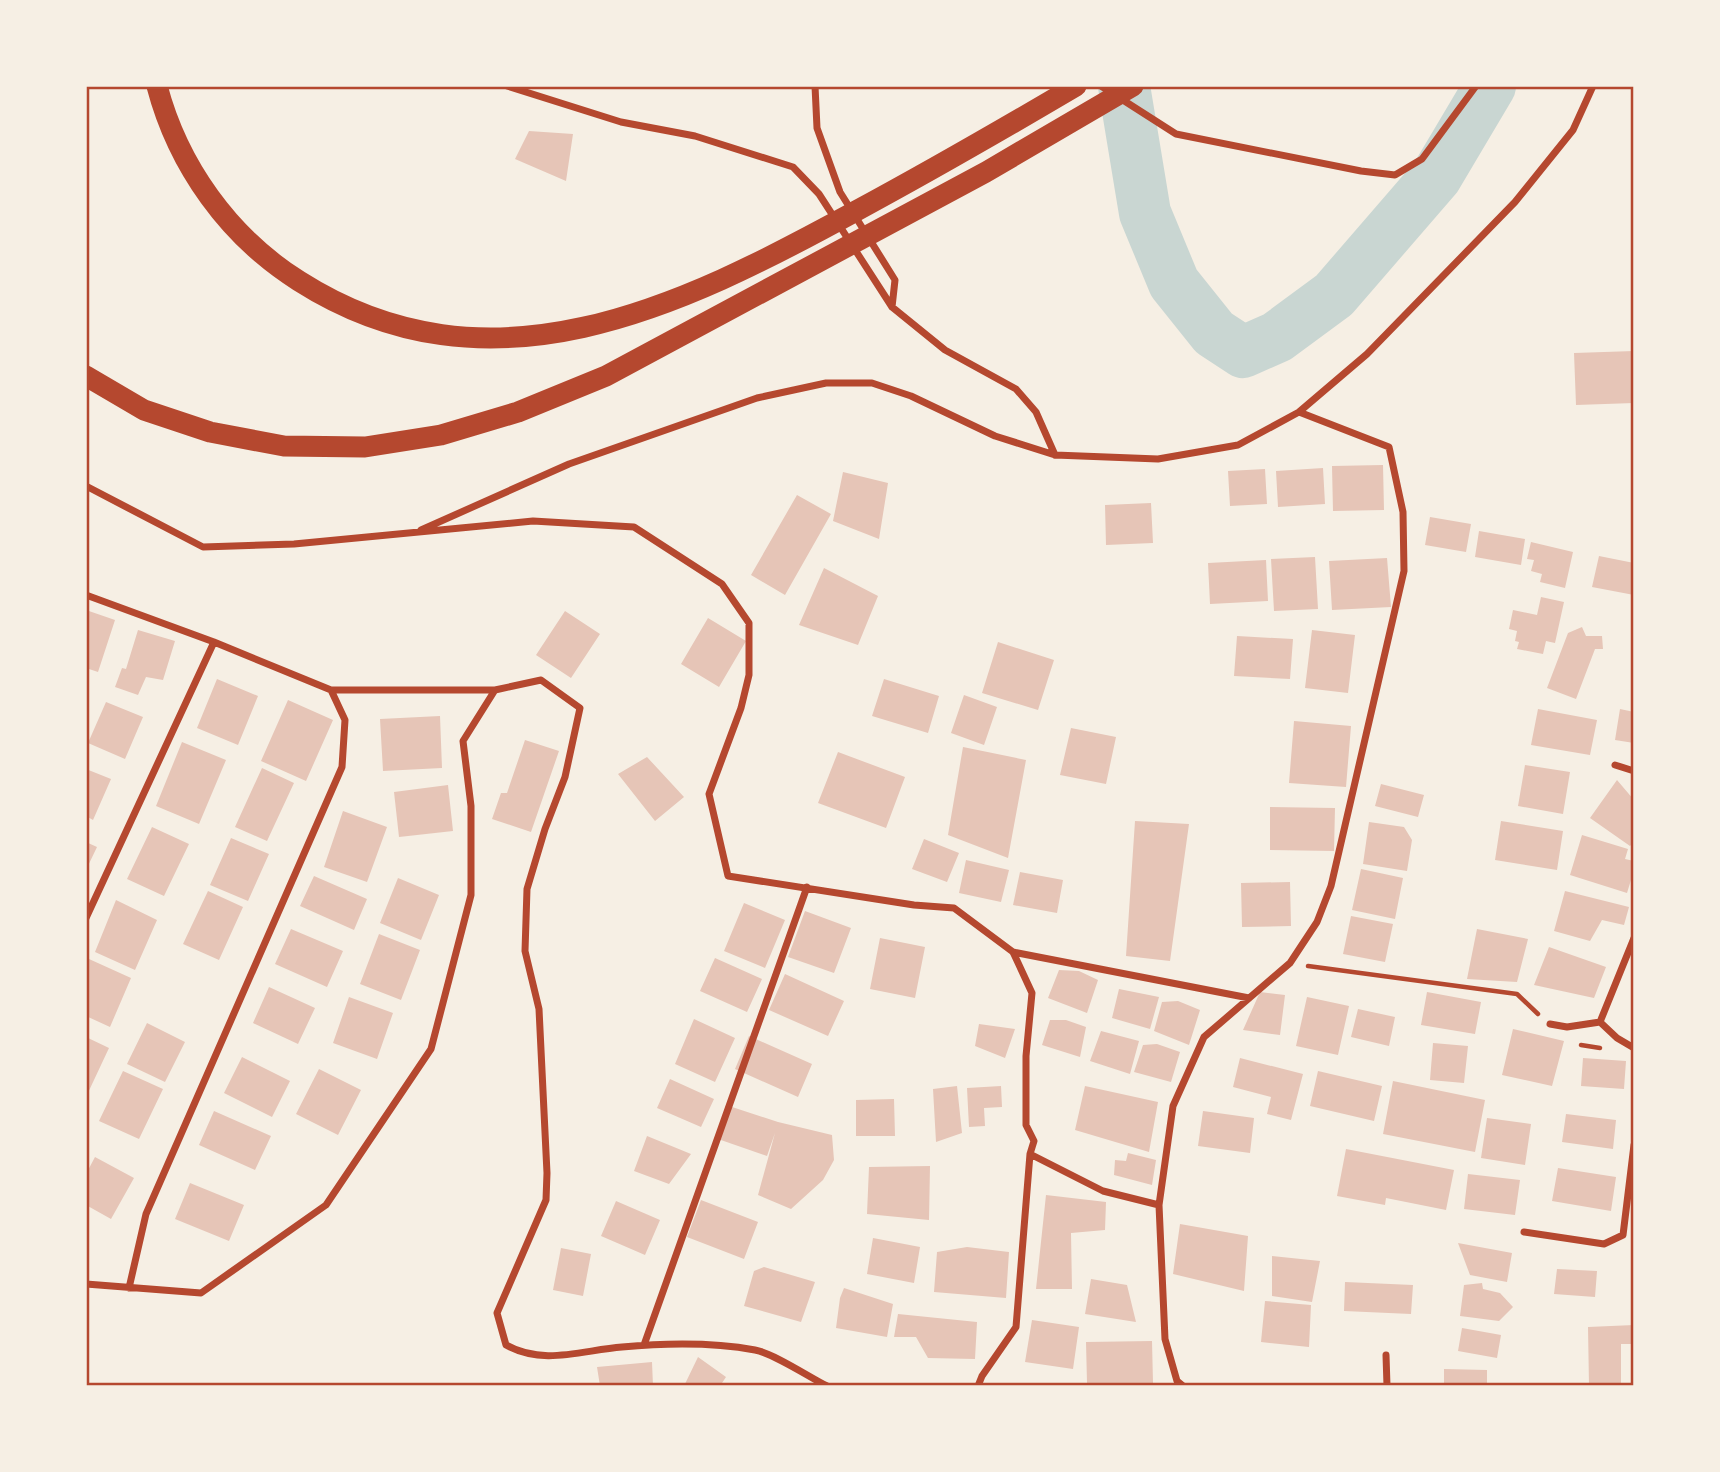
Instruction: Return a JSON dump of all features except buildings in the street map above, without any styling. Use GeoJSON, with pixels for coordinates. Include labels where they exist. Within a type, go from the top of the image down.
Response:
{"type":"FeatureCollection","features":[{"type":"Feature","properties":{"kind":"highway"},"geometry":{"type":"LineString","coordinates":[[157,86],[164,113],[195,176],[233,228],[277,267],[315,292],[386,322],[448,336],[513,338],[576,331],[650,310],[787,249],[978,144],[1076,86]]}},
{"type":"Feature","properties":{"kind":"highway"},"geometry":{"type":"LineString","coordinates":[[86,376],[144,410],[210,432],[284,446],[365,447],[441,435],[518,412],[606,376],[986,172],[1132,86]]}},
{"type":"Feature","properties":{"kind":"street"},"geometry":{"type":"LineString","coordinates":[[507,86],[621,122],[695,136],[793,167],[819,194],[892,307],[945,350],[1016,388],[1037,412],[1055,455]]}},
{"type":"Feature","properties":{"kind":"street"},"geometry":{"type":"LineString","coordinates":[[814,86],[817,128],[840,192],[895,280],[892,307]]}},
{"type":"Feature","properties":{"kind":"street"},"geometry":{"type":"LineString","coordinates":[[1101,86],[1176,134],[1361,171],[1395,175],[1422,159],[1476,86]]}},
{"type":"Feature","properties":{"kind":"street"},"geometry":{"type":"LineString","coordinates":[[414,533],[569,464],[757,398],[826,383],[872,383],[911,396],[995,436],[1055,455],[1158,459],[1238,444],[1299,412],[1367,355],[1515,202],[1573,130],[1593,86]]}},
{"type":"Feature","properties":{"kind":"street"},"geometry":{"type":"LineString","coordinates":[[1183,1386],[1177,1381],[1165,1339],[1158,1205],[1173,1106],[1204,1037],[1290,963],[1317,922],[1331,886],[1404,571],[1403,512],[1389,447],[1299,412]]}},
{"type":"Feature","properties":{"kind":"street"},"geometry":{"type":"LineString","coordinates":[[86,486],[203,547],[294,544],[533,521],[634,527],[722,584],[750,623],[750,675],[741,708],[709,794],[728,876],[914,905],[954,908],[1013,952],[1250,998]]}},
{"type":"Feature","properties":{"kind":"street"},"geometry":{"type":"LineString","coordinates":[[86,595],[214,642],[331,690],[495,690],[541,680],[580,708],[565,777],[545,829],[527,889],[525,951],[539,1009],[546,1200],[497,1313],[506,1346],[517,1351],[559,1357],[618,1347],[688,1343],[758,1350],[827,1386]]}},
{"type":"Feature","properties":{"kind":"street"},"geometry":{"type":"LineString","coordinates":[[86,918],[214,642]]}},
{"type":"Feature","properties":{"kind":"street"},"geometry":{"type":"LineString","coordinates":[[129,1287],[146,1213],[342,767],[345,720],[331,690]]}},
{"type":"Feature","properties":{"kind":"street"},"geometry":{"type":"LineString","coordinates":[[86,1284],[201,1293],[326,1205],[431,1049],[471,895],[471,806],[463,741],[495,690]]}},
{"type":"Feature","properties":{"kind":"street"},"geometry":{"type":"LineString","coordinates":[[1615,765],[1634,771]]}},
{"type":"Feature","properties":{"kind":"street"},"geometry":{"type":"LineString","coordinates":[[644,1346],[807,887]]}},
{"type":"Feature","properties":{"kind":"street"},"geometry":{"type":"LineString","coordinates":[[1600,1022],[1634,938]]}},
{"type":"Feature","properties":{"kind":"street"},"geometry":{"type":"LineString","coordinates":[[978,1386],[1016,1326],[1030,1154],[1034,1142],[1026,1125],[1026,1056],[1032,993],[1013,952]]}},
{"type":"Feature","properties":{"kind":"street"},"geometry":{"type":"LineString","coordinates":[[1550,1024],[1567,1027],[1600,1022]]}},
{"type":"Feature","properties":{"kind":"street"},"geometry":{"type":"LineString","coordinates":[[1600,1022],[1617,1038],[1634,1048]]}},
{"type":"Feature","properties":{"kind":"street"},"geometry":{"type":"LineString","coordinates":[[1524,1231],[1604,1244],[1623,1235],[1634,1145]]}},
{"type":"Feature","properties":{"kind":"street"},"geometry":{"type":"LineString","coordinates":[[1030,1154],[1103,1191],[1158,1205]]}},
{"type":"Feature","properties":{"kind":"street"},"geometry":{"type":"LineString","coordinates":[[1386,1355],[1387,1386]]}},
{"type":"Feature","properties":{"kind":"path"},"geometry":{"type":"LineString","coordinates":[[1290,963],[1517,994],[1573,1044],[1610,1049]]}},
{"type":"Feature","properties":{"kind":"waterway"},"geometry":{"type":"LineString","coordinates":[[1124,86],[1145,213],[1174,283],[1214,333],[1243,352],[1277,337],[1334,295],[1436,177],[1490,86]]}}]}
